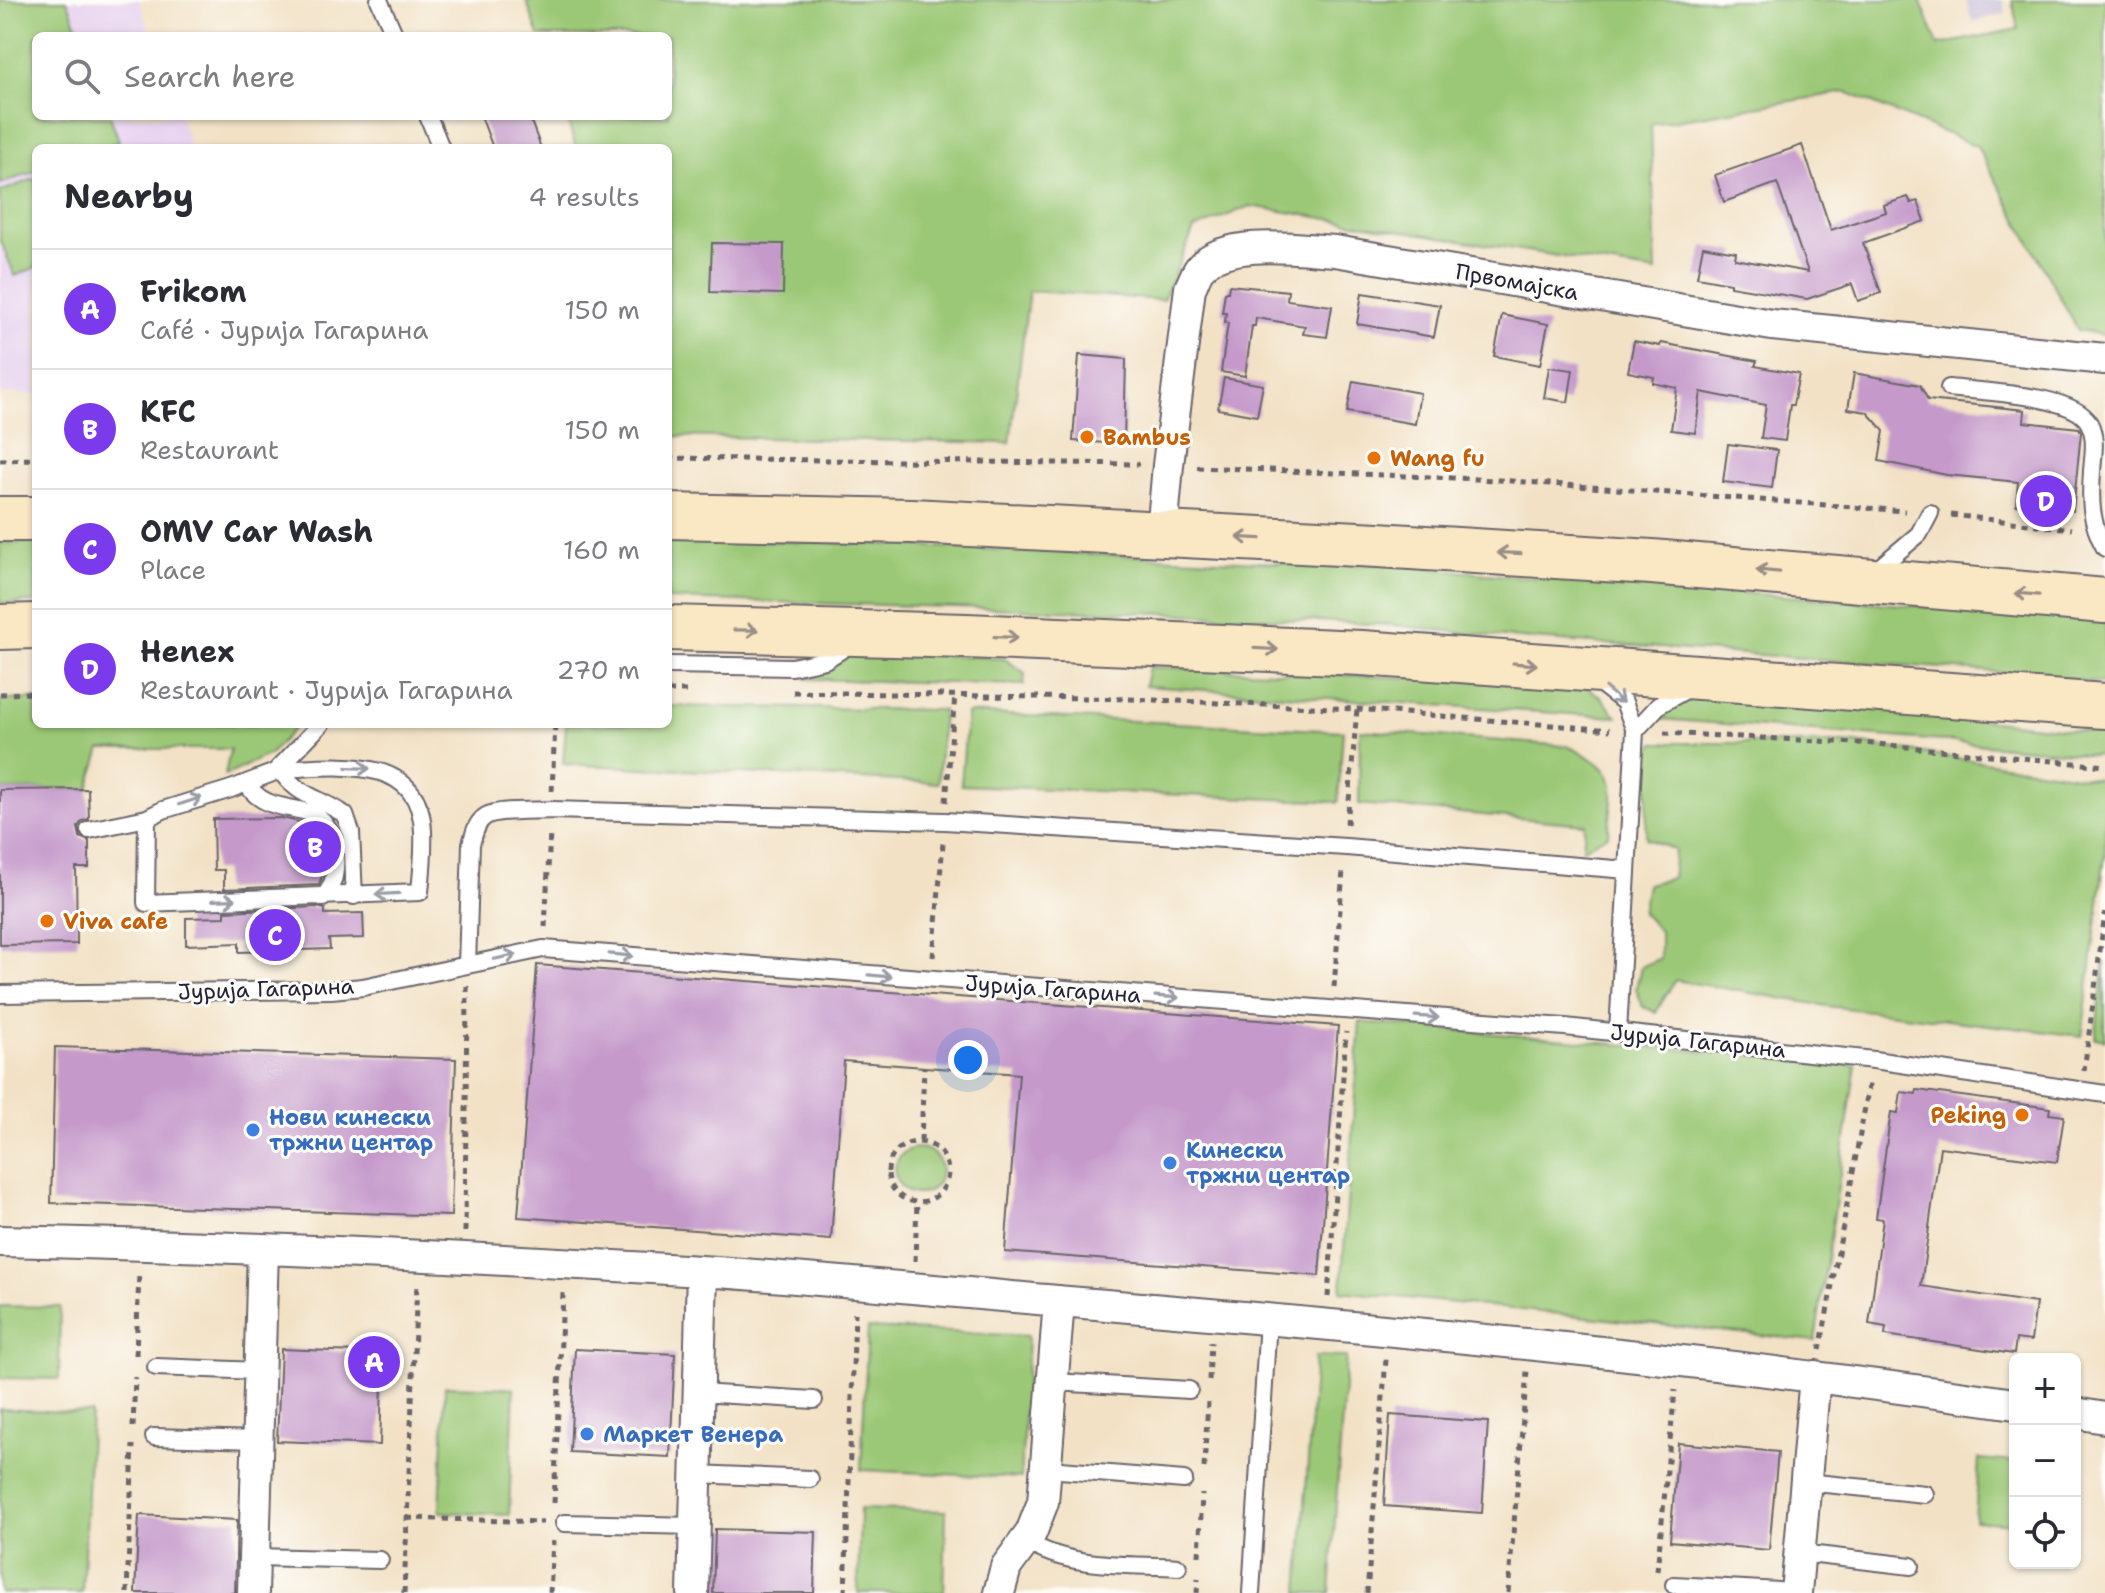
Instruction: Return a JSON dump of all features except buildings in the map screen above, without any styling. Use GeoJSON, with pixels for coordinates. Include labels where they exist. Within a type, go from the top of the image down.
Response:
{"type":"FeatureCollection","features":[{"type":"Feature","properties":{"kind":"main road"},"geometry":{"type":"LineString","coordinates":[[672,516],[912,521],[1652,562],[2105,601]]}},
{"type":"Feature","properties":{"kind":"main road"},"geometry":{"type":"LineString","coordinates":[[0,519],[32,519]]}},
{"type":"Feature","properties":{"kind":"main road"},"geometry":{"type":"LineString","coordinates":[[0,627],[32,626]]}},
{"type":"Feature","properties":{"kind":"main road"},"geometry":{"type":"LineString","coordinates":[[672,628],[1362,653],[2105,706]]}},
{"type":"Feature","properties":{"kind":"street","name":"Првомајска"},"geometry":{"type":"LineString","coordinates":[[1162,533],[1190,288],[1200,267],[1215,255],[1234,250],[1283,248],[1335,251],[1772,325],[2105,359]]}},
{"type":"Feature","properties":{"kind":"street"},"geometry":{"type":"LineString","coordinates":[[0,1241],[263,1249],[564,1264],[856,1284],[1530,1344],[1815,1376],[2009,1403]]}},
{"type":"Feature","properties":{"kind":"street"},"geometry":{"type":"LineString","coordinates":[[253,1593],[263,1249]]}},
{"type":"Feature","properties":{"kind":"street"},"geometry":{"type":"LineString","coordinates":[[693,1593],[702,1272]]}},
{"type":"Feature","properties":{"kind":"street"},"geometry":{"type":"LineString","coordinates":[[999,1593],[1006,1567],[1036,1525],[1043,1502],[1059,1301]]}},
{"type":"Feature","properties":{"kind":"street"},"geometry":{"type":"LineString","coordinates":[[1796,1593],[1815,1376]]}},
{"type":"Feature","properties":{"kind":"street"},"geometry":{"type":"LineString","coordinates":[[2081,1414],[2105,1418]]}},
{"type":"Feature","properties":{"kind":"lane"},"geometry":{"type":"LineString","coordinates":[[379,0],[393,32]]}},
{"type":"Feature","properties":{"kind":"lane"},"geometry":{"type":"LineString","coordinates":[[430,120],[439,144]]}},
{"type":"Feature","properties":{"kind":"lane"},"geometry":{"type":"LineString","coordinates":[[1949,388],[2069,406],[2088,420],[2094,438],[2090,506],[2095,531],[2105,548]]}},
{"type":"Feature","properties":{"kind":"lane"},"geometry":{"type":"LineString","coordinates":[[1859,578],[1873,573],[1898,554],[1919,534],[1930,513]]}},
{"type":"Feature","properties":{"kind":"lane"},"geometry":{"type":"LineString","coordinates":[[672,665],[792,667],[825,660],[869,633]]}},
{"type":"Feature","properties":{"kind":"lane"},"geometry":{"type":"LineString","coordinates":[[1581,668],[1624,702],[1635,731],[1618,1032]]}},
{"type":"Feature","properties":{"kind":"lane"},"geometry":{"type":"LineString","coordinates":[[1635,731],[1659,705],[1682,690],[1725,678]]}},
{"type":"Feature","properties":{"kind":"lane"},"geometry":{"type":"LineString","coordinates":[[89,830],[147,818],[174,806],[247,784],[280,769],[317,728]]}},
{"type":"Feature","properties":{"kind":"lane"},"geometry":{"type":"LineString","coordinates":[[147,818],[146,903],[420,892],[424,830],[417,802],[405,786],[388,773],[371,768],[280,769]]}},
{"type":"Feature","properties":{"kind":"lane"},"geometry":{"type":"LineString","coordinates":[[280,769],[299,790],[345,815],[351,832],[354,896]]}},
{"type":"Feature","properties":{"kind":"lane"},"geometry":{"type":"LineString","coordinates":[[247,784],[262,799],[315,815],[329,827],[335,873],[330,889],[323,898]]}},
{"type":"Feature","properties":{"kind":"lane"},"geometry":{"type":"LineString","coordinates":[[467,965],[471,844],[475,828],[486,816],[552,810],[945,821],[1346,847],[1627,870]]}},
{"type":"Feature","properties":{"kind":"lane","name":"Јурија Гагарина"},"geometry":{"type":"LineString","coordinates":[[0,994],[331,990],[363,987],[543,949],[1618,1032],[1874,1060],[2105,1094]]}},
{"type":"Feature","properties":{"kind":"lane"},"geometry":{"type":"LineString","coordinates":[[1251,1593],[1268,1320]]}},
{"type":"Feature","properties":{"kind":"lane"},"geometry":{"type":"LineString","coordinates":[[156,1367],[259,1371]]}},
{"type":"Feature","properties":{"kind":"lane"},"geometry":{"type":"LineString","coordinates":[[1054,1382],[1189,1390]]}},
{"type":"Feature","properties":{"kind":"lane"},"geometry":{"type":"LineString","coordinates":[[699,1393],[814,1400]]}},
{"type":"Feature","properties":{"kind":"lane"},"geometry":{"type":"LineString","coordinates":[[154,1437],[257,1440]]}},
{"type":"Feature","properties":{"kind":"lane"},"geometry":{"type":"LineString","coordinates":[[1048,1469],[1184,1480]]}},
{"type":"Feature","properties":{"kind":"lane"},"geometry":{"type":"LineString","coordinates":[[696,1474],[810,1479]]}},
{"type":"Feature","properties":{"kind":"lane"},"geometry":{"type":"LineString","coordinates":[[1806,1482],[1925,1494]]}},
{"type":"Feature","properties":{"kind":"lane"},"geometry":{"type":"LineString","coordinates":[[559,1523],[695,1526]]}},
{"type":"Feature","properties":{"kind":"lane"},"geometry":{"type":"LineString","coordinates":[[1026,1541],[1044,1553],[1064,1557],[1178,1567]]}},
{"type":"Feature","properties":{"kind":"lane"},"geometry":{"type":"LineString","coordinates":[[1800,1553],[1911,1566]]}},
{"type":"Feature","properties":{"kind":"lane"},"geometry":{"type":"LineString","coordinates":[[254,1557],[380,1560]]}},
{"type":"Feature","properties":{"kind":"lane"},"geometry":{"type":"LineString","coordinates":[[1674,1585],[1796,1593]]}},
{"type":"Feature","properties":{"kind":"path"},"geometry":{"type":"LineString","coordinates":[[672,458],[1168,465],[1499,480],[1930,513],[2095,531]]}},
{"type":"Feature","properties":{"kind":"path"},"geometry":{"type":"LineString","coordinates":[[0,460],[32,459]]}},
{"type":"Feature","properties":{"kind":"path"},"geometry":{"type":"LineString","coordinates":[[672,691],[696,691]]}},
{"type":"Feature","properties":{"kind":"path"},"geometry":{"type":"LineString","coordinates":[[782,692],[1130,699],[1357,709],[1635,731],[1876,744],[2105,766]]}},
{"type":"Feature","properties":{"kind":"path"},"geometry":{"type":"LineString","coordinates":[[0,694],[32,693]]}},
{"type":"Feature","properties":{"kind":"path"},"geometry":{"type":"LineString","coordinates":[[543,949],[555,728]]}},
{"type":"Feature","properties":{"kind":"path"},"geometry":{"type":"LineString","coordinates":[[2082,1090],[2105,913]]}},
{"type":"Feature","properties":{"kind":"path"},"geometry":{"type":"LineString","coordinates":[[464,1259],[467,965]]}},
{"type":"Feature","properties":{"kind":"path"},"geometry":{"type":"LineString","coordinates":[[1326,1325],[1348,1011]]}},
{"type":"Feature","properties":{"kind":"path"},"geometry":{"type":"LineString","coordinates":[[1815,1376],[1874,1060]]}},
{"type":"Feature","properties":{"kind":"path"},"geometry":{"type":"LineString","coordinates":[[921,1141],[924,1067]]}},
{"type":"Feature","properties":{"kind":"path"},"geometry":{"type":"LineString","coordinates":[[921,1141],[940,1150],[949,1168],[949,1179],[937,1197],[917,1202],[899,1195],[893,1188],[888,1170],[895,1152],[911,1142],[921,1141]]}},
{"type":"Feature","properties":{"kind":"path"},"geometry":{"type":"LineString","coordinates":[[914,1289],[917,1202]]}},
{"type":"Feature","properties":{"kind":"path"},"geometry":{"type":"LineString","coordinates":[[127,1593],[140,1244]]}},
{"type":"Feature","properties":{"kind":"path"},"geometry":{"type":"LineString","coordinates":[[404,1593],[418,1257]]}},
{"type":"Feature","properties":{"kind":"path"},"geometry":{"type":"LineString","coordinates":[[550,1593],[559,1523],[564,1264]]}},
{"type":"Feature","properties":{"kind":"path"},"geometry":{"type":"LineString","coordinates":[[845,1593],[856,1284]]}},
{"type":"Feature","properties":{"kind":"path"},"geometry":{"type":"LineString","coordinates":[[1204,1469],[1212,1314]]}},
{"type":"Feature","properties":{"kind":"path"},"geometry":{"type":"LineString","coordinates":[[1367,1593],[1389,1331]]}},
{"type":"Feature","properties":{"kind":"path"},"geometry":{"type":"LineString","coordinates":[[1508,1593],[1530,1344]]}},
{"type":"Feature","properties":{"kind":"path"},"geometry":{"type":"LineString","coordinates":[[1656,1578],[1677,1361]]}},
{"type":"Feature","properties":{"kind":"path"},"geometry":{"type":"LineString","coordinates":[[1199,1562],[1203,1485]]}},
{"type":"Feature","properties":{"kind":"path"},"geometry":{"type":"LineString","coordinates":[[407,1518],[559,1523]]}},
{"type":"Feature","properties":{"kind":"path"},"geometry":{"type":"LineString","coordinates":[[1197,1593],[1198,1578]]}},
{"type":"Feature","properties":{"kind":"shaded area"},"geometry":{"type":"Polygon","coordinates":[[[0,0],[139,0],[150,32],[32,32],[32,120],[181,120],[190,144],[32,144],[32,394],[0,394],[0,0]]]}},
{"type":"Feature","properties":{"kind":"shaded area"},"geometry":{"type":"Polygon","coordinates":[[[1966,0],[2002,0],[2006,13],[1972,22],[1966,0]]]}},
{"type":"Feature","properties":{"kind":"green space"},"geometry":{"type":"Polygon","coordinates":[[[0,0],[67,0],[79,32],[32,32],[32,120],[111,120],[119,141],[111,144],[32,144],[32,172],[0,184],[0,0]]]}},
{"type":"Feature","properties":{"kind":"green space"},"geometry":{"type":"Polygon","coordinates":[[[526,0],[1920,0],[1938,45],[2018,29],[2012,0],[2105,0],[2105,335],[2078,330],[1977,146],[1846,92],[1651,124],[1656,272],[1250,206],[1194,229],[1163,300],[1029,291],[1010,443],[672,436],[672,144],[575,144],[567,120],[672,120],[672,32],[538,32],[526,0]]]}},
{"type":"Feature","properties":{"kind":"green space"},"geometry":{"type":"Polygon","coordinates":[[[32,180],[32,269],[15,276],[0,239],[0,192],[32,180]]]}},
{"type":"Feature","properties":{"kind":"green space"},"geometry":{"type":"Polygon","coordinates":[[[672,538],[1282,563],[1403,565],[1486,574],[2105,620],[2105,683],[1999,672],[1492,636],[1394,625],[1163,613],[672,599],[672,538]]]}},
{"type":"Feature","properties":{"kind":"green space"},"geometry":{"type":"Polygon","coordinates":[[[32,542],[32,602],[0,603],[0,543],[32,542]]]}},
{"type":"Feature","properties":{"kind":"green space"},"geometry":{"type":"Polygon","coordinates":[[[857,649],[1005,659],[1025,673],[1024,685],[805,679],[829,668],[857,649]]]}},
{"type":"Feature","properties":{"kind":"green space"},"geometry":{"type":"Polygon","coordinates":[[[1149,667],[1584,685],[1601,697],[1617,717],[1145,686],[1149,667]]]}},
{"type":"Feature","properties":{"kind":"green space"},"geometry":{"type":"Polygon","coordinates":[[[1701,690],[2105,733],[2105,756],[1658,719],[1667,706],[1701,690]]]}},
{"type":"Feature","properties":{"kind":"green space"},"geometry":{"type":"Polygon","coordinates":[[[32,699],[32,728],[294,728],[271,753],[225,776],[230,749],[101,749],[88,789],[0,790],[0,700],[32,699]]]}},
{"type":"Feature","properties":{"kind":"green space"},"geometry":{"type":"Polygon","coordinates":[[[672,706],[943,710],[938,783],[563,764],[566,728],[672,728],[672,706]]]}},
{"type":"Feature","properties":{"kind":"green space"},"geometry":{"type":"Polygon","coordinates":[[[967,713],[1343,731],[1338,802],[961,785],[967,713]]]}},
{"type":"Feature","properties":{"kind":"green space"},"geometry":{"type":"Polygon","coordinates":[[[1360,730],[1567,746],[1597,763],[1610,779],[1612,801],[1608,835],[1583,849],[1585,824],[1359,804],[1360,730]]]}},
{"type":"Feature","properties":{"kind":"green space"},"geometry":{"type":"Polygon","coordinates":[[[1655,743],[1856,743],[2105,780],[2105,855],[2082,1036],[1827,1006],[1675,980],[1656,1012],[1643,1007],[1636,988],[1641,967],[1660,958],[1660,931],[1642,913],[1647,884],[1672,878],[1675,850],[1646,838],[1649,752],[1655,743]]]}},
{"type":"Feature","properties":{"kind":"green space"},"geometry":{"type":"Polygon","coordinates":[[[2105,961],[2105,1040],[2095,1038],[2105,961]]]}},
{"type":"Feature","properties":{"kind":"green space"},"geometry":{"type":"Polygon","coordinates":[[[1360,1022],[1856,1065],[1815,1341],[1341,1291],[1360,1022]]]}},
{"type":"Feature","properties":{"kind":"green space"},"geometry":{"type":"Polygon","coordinates":[[[918,1148],[934,1155],[941,1171],[934,1187],[918,1194],[902,1187],[895,1171],[902,1155],[918,1148]]]}},
{"type":"Feature","properties":{"kind":"green space"},"geometry":{"type":"Polygon","coordinates":[[[0,1306],[60,1307],[59,1379],[0,1378],[0,1306]]]}},
{"type":"Feature","properties":{"kind":"green space"},"geometry":{"type":"Polygon","coordinates":[[[868,1328],[1028,1336],[1021,1478],[861,1470],[868,1328]]]}},
{"type":"Feature","properties":{"kind":"green space"},"geometry":{"type":"Polygon","coordinates":[[[1315,1357],[1346,1357],[1330,1593],[1299,1593],[1315,1357]]]}},
{"type":"Feature","properties":{"kind":"green space"},"geometry":{"type":"Polygon","coordinates":[[[445,1386],[514,1388],[509,1515],[440,1512],[445,1386]]]}},
{"type":"Feature","properties":{"kind":"green space"},"geometry":{"type":"Polygon","coordinates":[[[0,1409],[91,1413],[82,1593],[0,1593],[0,1409]]]}},
{"type":"Feature","properties":{"kind":"green space"},"geometry":{"type":"Polygon","coordinates":[[[1979,1459],[2009,1462],[2009,1524],[1975,1521],[1979,1459]]]}},
{"type":"Feature","properties":{"kind":"green space"},"geometry":{"type":"Polygon","coordinates":[[[860,1509],[946,1511],[944,1593],[858,1593],[860,1509]]]}},
{"type":"Feature","properties":{"kind":"place","name":"Bambus"},"geometry":{"type":"Point","coordinates":[1087,437]}},
{"type":"Feature","properties":{"kind":"place","name":"Wang fu"},"geometry":{"type":"Point","coordinates":[1374,458]}},
{"type":"Feature","properties":{"kind":"place","name":"Henex"},"geometry":{"type":"Point","coordinates":[2046,501]}},
{"type":"Feature","properties":{"kind":"place","name":"KFC"},"geometry":{"type":"Point","coordinates":[315,847]}},
{"type":"Feature","properties":{"kind":"place","name":"Viva cafe"},"geometry":{"type":"Point","coordinates":[47,921]}},
{"type":"Feature","properties":{"kind":"place","name":"OMV Car Wash"},"geometry":{"type":"Point","coordinates":[275,935]}},
{"type":"Feature","properties":{"kind":"place","name":"Peking"},"geometry":{"type":"Point","coordinates":[2022,1115]}},
{"type":"Feature","properties":{"kind":"place","name":"Нови кинески тржни центар"},"geometry":{"type":"Point","coordinates":[253,1130]}},
{"type":"Feature","properties":{"kind":"place","name":"Кинески тржни центар"},"geometry":{"type":"Point","coordinates":[1170,1163]}},
{"type":"Feature","properties":{"kind":"place","name":"Frikom"},"geometry":{"type":"Point","coordinates":[374,1362]}},
{"type":"Feature","properties":{"kind":"place","name":"Маркет Венера"},"geometry":{"type":"Point","coordinates":[587,1434]}}]}
